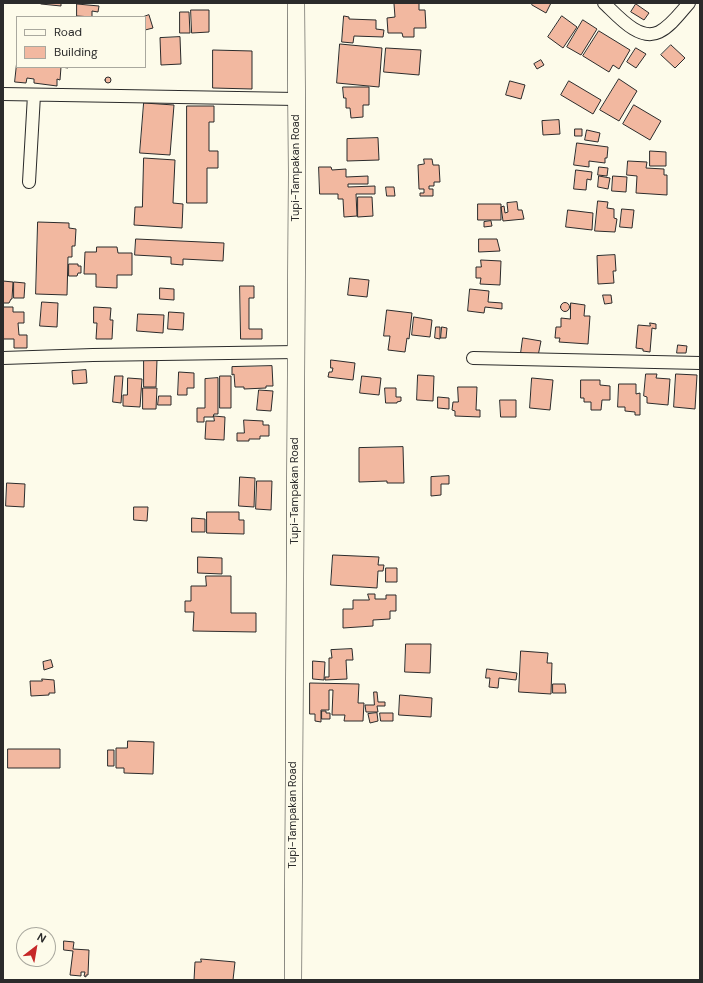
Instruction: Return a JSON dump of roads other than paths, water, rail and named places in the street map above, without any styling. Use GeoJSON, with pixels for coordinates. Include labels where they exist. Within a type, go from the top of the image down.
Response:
{"type":"FeatureCollection","features":[{"type":"Feature","properties":{"kind":"main road","name":"Tupi-Tampakan Road"},"geometry":{"type":"LineString","coordinates":[[293,980],[297,174],[296,3]]}},
{"type":"Feature","properties":{"kind":"street"},"geometry":{"type":"LineString","coordinates":[[604,3],[639,32],[649,34],[659,32],[689,3]]}},
{"type":"Feature","properties":{"kind":"street"},"geometry":{"type":"LineString","coordinates":[[3,94],[296,99]]}},
{"type":"Feature","properties":{"kind":"street"},"geometry":{"type":"LineString","coordinates":[[29,182],[34,95]]}},
{"type":"Feature","properties":{"kind":"street"},"geometry":{"type":"LineString","coordinates":[[3,358],[296,352]]}},
{"type":"Feature","properties":{"kind":"street"},"geometry":{"type":"LineString","coordinates":[[473,358],[700,363]]}}]}
